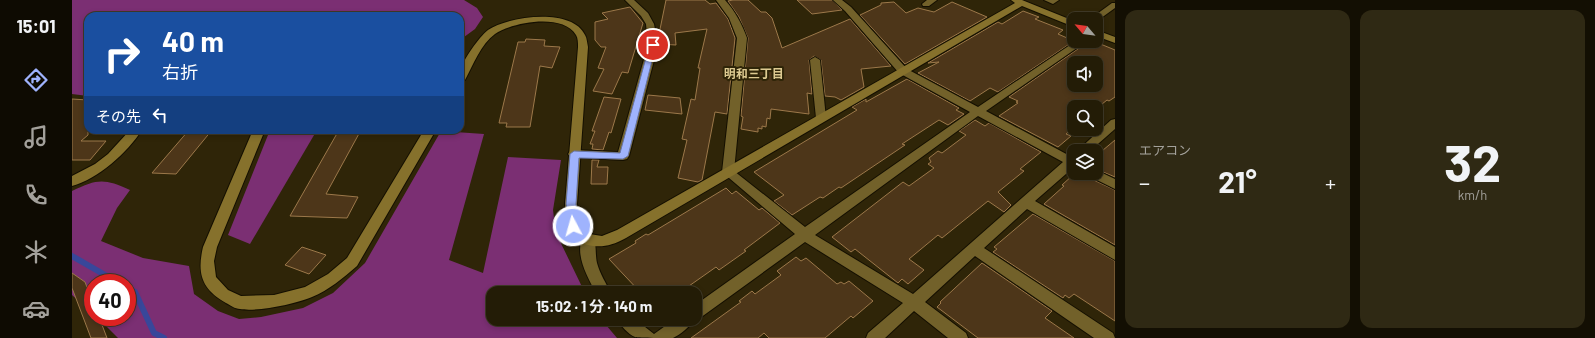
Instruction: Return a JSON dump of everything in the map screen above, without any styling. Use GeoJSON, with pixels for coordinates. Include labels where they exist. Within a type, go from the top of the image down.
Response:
{"type":"FeatureCollection","features":[{"type":"Feature","properties":{"kind":"street"},"geometry":{"type":"LineString","coordinates":[[574,154],[623,156],[653,45],[650,24],[646,15],[629,0]]}},
{"type":"Feature","properties":{"kind":"street"},"geometry":{"type":"LineString","coordinates":[[720,0],[729,9],[742,38],[728,172]]}},
{"type":"Feature","properties":{"kind":"street"},"geometry":{"type":"LineString","coordinates":[[837,0],[848,9],[902,71],[977,112],[1067,158]]}},
{"type":"Feature","properties":{"kind":"street"},"geometry":{"type":"LineString","coordinates":[[464,73],[486,37],[503,25],[523,20],[543,19],[565,24],[573,28],[581,35],[583,47],[571,204],[573,226],[578,237],[597,243],[610,240],[902,71],[1017,1],[1067,21]]}},
{"type":"Feature","properties":{"kind":"street"},"geometry":{"type":"LineString","coordinates":[[1103,36],[1115,40]]}},
{"type":"Feature","properties":{"kind":"street"},"geometry":{"type":"LineString","coordinates":[[702,308],[977,112],[1072,48]]}},
{"type":"Feature","properties":{"kind":"street"},"geometry":{"type":"LineString","coordinates":[[815,60],[821,118]]}},
{"type":"Feature","properties":{"kind":"street"},"geometry":{"type":"LineString","coordinates":[[1092,144],[1114,126]]}},
{"type":"Feature","properties":{"kind":"street"},"geometry":{"type":"LineString","coordinates":[[72,182],[106,162],[132,134]]}},
{"type":"Feature","properties":{"kind":"street"},"geometry":{"type":"LineString","coordinates":[[257,134],[210,247],[207,261],[209,280],[223,294],[240,303],[274,301],[308,292],[333,278],[352,262],[428,134]]}},
{"type":"Feature","properties":{"kind":"street"},"geometry":{"type":"LineString","coordinates":[[874,338],[1067,166]]}},
{"type":"Feature","properties":{"kind":"street"},"geometry":{"type":"LineString","coordinates":[[728,172],[805,235],[914,302],[960,338]]}},
{"type":"Feature","properties":{"kind":"street"},"geometry":{"type":"LineString","coordinates":[[1103,178],[1115,185]]}},
{"type":"Feature","properties":{"kind":"street"},"geometry":{"type":"LineString","coordinates":[[1026,202],[1115,254]]}},
{"type":"Feature","properties":{"kind":"street"},"geometry":{"type":"LineString","coordinates":[[588,241],[587,256],[591,272],[600,286]]}},
{"type":"Feature","properties":{"kind":"street"},"geometry":{"type":"LineString","coordinates":[[974,248],[1107,338]]}},
{"type":"Feature","properties":{"kind":"street"},"geometry":{"type":"LineString","coordinates":[[632,326],[648,338]]}},
{"type":"Feature","properties":{"kind":"street"},"geometry":{"type":"LineString","coordinates":[[660,338],[677,326]]}},
{"type":"Feature","properties":{"kind":"lane"},"geometry":{"type":"LineString","coordinates":[[1048,0],[1053,2],[1056,0]]}},
{"type":"Feature","properties":{"kind":"lane"},"geometry":{"type":"LineString","coordinates":[[1103,13],[1115,5]]}},
{"type":"Feature","properties":{"kind":"shaded area"},"geometry":{"type":"Polygon","coordinates":[[[72,0],[464,0],[477,8],[483,17],[475,29],[464,37],[464,12],[84,12],[84,96],[72,94],[72,0]]]}},
{"type":"Feature","properties":{"kind":"shaded area"},"geometry":{"type":"Polygon","coordinates":[[[464,133],[484,134],[449,260],[483,273],[508,157],[561,160],[553,210],[556,233],[582,286],[486,286],[486,326],[607,326],[617,338],[118,338],[106,326],[136,326],[136,274],[84,274],[84,306],[72,295],[72,191],[94,182],[113,183],[130,190],[117,208],[101,241],[143,258],[189,266],[194,294],[218,311],[239,319],[261,317],[303,308],[333,293],[365,263],[439,134],[464,134],[464,133]]]}},
{"type":"Feature","properties":{"kind":"shaded area"},"geometry":{"type":"Polygon","coordinates":[[[268,134],[315,134],[250,244],[228,235],[268,134]]]}},
{"type":"Feature","properties":{"kind":"building"},"geometry":{"type":"Polygon","coordinates":[[[666,0],[705,0],[710,4],[716,3],[728,19],[735,38],[727,114],[715,112],[702,180],[698,182],[678,178],[687,140],[682,139],[691,99],[695,100],[700,68],[698,68],[707,29],[675,33],[676,45],[659,44],[658,39],[666,0]]]}},
{"type":"Feature","properties":{"kind":"building"},"geometry":{"type":"Polygon","coordinates":[[[748,0],[761,12],[766,12],[772,18],[782,48],[850,19],[891,66],[861,69],[864,87],[841,100],[835,97],[825,96],[821,60],[814,56],[809,60],[812,94],[807,93],[809,114],[771,109],[770,119],[767,118],[766,127],[762,126],[762,129],[758,128],[758,132],[741,129],[748,38],[739,17],[728,1],[748,0]]]}},
{"type":"Feature","properties":{"kind":"building"},"geometry":{"type":"Polygon","coordinates":[[[797,0],[832,0],[842,10],[812,14],[797,0]]]}},
{"type":"Feature","properties":{"kind":"building"},"geometry":{"type":"Polygon","coordinates":[[[894,2],[906,13],[918,8],[934,12],[952,2],[987,17],[905,64],[860,15],[881,5],[881,3],[894,2]]]}},
{"type":"Feature","properties":{"kind":"building"},"geometry":{"type":"Polygon","coordinates":[[[630,7],[643,23],[628,73],[622,72],[612,94],[593,91],[604,69],[598,68],[606,47],[601,47],[595,40],[595,22],[608,19],[602,13],[630,7]]]}},
{"type":"Feature","properties":{"kind":"building"},"geometry":{"type":"Polygon","coordinates":[[[1023,11],[1039,17],[1035,19],[1063,30],[1058,34],[1067,38],[1067,46],[998,92],[990,88],[970,101],[918,73],[939,62],[928,63],[998,22],[1002,24],[1023,11]]]}},
{"type":"Feature","properties":{"kind":"building"},"geometry":{"type":"Polygon","coordinates":[[[526,39],[545,40],[544,46],[560,47],[552,68],[540,66],[530,127],[506,127],[507,123],[499,123],[518,42],[525,42],[526,39]]]}},
{"type":"Feature","properties":{"kind":"building"},"geometry":{"type":"Polygon","coordinates":[[[1103,45],[1115,50],[1115,97],[1103,103],[1103,100],[1067,100],[1066,134],[1067,136],[1071,136],[1058,147],[999,116],[1018,103],[1016,102],[1018,101],[1009,97],[1067,57],[1067,92],[1103,92],[1103,56],[1068,56],[1079,48],[1103,48],[1103,45]]]}},
{"type":"Feature","properties":{"kind":"building"},"geometry":{"type":"Polygon","coordinates":[[[907,79],[959,108],[956,110],[964,114],[948,125],[939,120],[902,144],[905,145],[841,188],[839,187],[823,198],[820,197],[792,215],[774,201],[784,195],[754,172],[857,110],[852,107],[866,99],[866,102],[907,79]]]}},
{"type":"Feature","properties":{"kind":"building"},"geometry":{"type":"Polygon","coordinates":[[[648,95],[680,98],[682,114],[645,110],[648,95]]]}},
{"type":"Feature","properties":{"kind":"building"},"geometry":{"type":"Polygon","coordinates":[[[604,97],[621,99],[611,133],[609,132],[603,150],[592,149],[593,144],[590,144],[595,131],[592,131],[604,97]]]}},
{"type":"Feature","properties":{"kind":"building"},"geometry":{"type":"Polygon","coordinates":[[[72,99],[84,100],[84,134],[88,135],[81,141],[106,141],[90,160],[72,160],[72,99]]]}},
{"type":"Feature","properties":{"kind":"building"},"geometry":{"type":"Polygon","coordinates":[[[975,120],[985,126],[989,123],[1041,152],[1020,169],[1024,171],[998,192],[1011,205],[1004,212],[988,201],[942,238],[938,235],[909,259],[924,270],[908,284],[902,279],[898,283],[855,249],[851,252],[832,237],[903,182],[909,186],[934,168],[928,164],[931,162],[929,158],[938,151],[942,153],[966,135],[959,131],[975,120]]]}},
{"type":"Feature","properties":{"kind":"building"},"geometry":{"type":"Polygon","coordinates":[[[186,134],[209,134],[176,174],[152,173],[186,134]]]}},
{"type":"Feature","properties":{"kind":"building"},"geometry":{"type":"Polygon","coordinates":[[[337,134],[359,134],[326,194],[358,197],[347,218],[290,216],[337,134]]]}},
{"type":"Feature","properties":{"kind":"building"},"geometry":{"type":"Polygon","coordinates":[[[1115,140],[1115,177],[1103,172],[1103,150],[1115,140]]]}},
{"type":"Feature","properties":{"kind":"building"},"geometry":{"type":"Polygon","coordinates":[[[592,160],[599,160],[597,167],[608,167],[607,184],[591,184],[592,160]]]}},
{"type":"Feature","properties":{"kind":"building"},"geometry":{"type":"Polygon","coordinates":[[[1067,180],[1094,180],[1115,190],[1115,245],[1044,204],[1064,186],[1062,185],[1067,180]]]}},
{"type":"Feature","properties":{"kind":"building"},"geometry":{"type":"Polygon","coordinates":[[[726,188],[732,194],[736,191],[759,210],[762,208],[780,223],[744,250],[746,251],[719,270],[716,267],[689,286],[634,286],[609,259],[636,243],[635,241],[646,234],[648,235],[726,188]]]}},
{"type":"Feature","properties":{"kind":"building"},"geometry":{"type":"Polygon","coordinates":[[[1033,214],[1115,261],[1115,321],[1074,294],[1069,298],[1065,295],[1063,298],[993,252],[997,249],[994,247],[1033,214]]]}},
{"type":"Feature","properties":{"kind":"building"},"geometry":{"type":"Polygon","coordinates":[[[302,247],[326,255],[309,274],[285,265],[302,247]]]}},
{"type":"Feature","properties":{"kind":"building"},"geometry":{"type":"Polygon","coordinates":[[[796,257],[801,261],[806,258],[837,284],[841,282],[844,284],[849,281],[873,301],[853,318],[851,316],[825,338],[769,338],[764,333],[758,338],[691,338],[741,302],[739,301],[752,291],[755,294],[781,275],[777,271],[796,257]]]}},
{"type":"Feature","properties":{"kind":"building"},"geometry":{"type":"Polygon","coordinates":[[[982,263],[1052,311],[1045,318],[1074,338],[978,338],[937,307],[941,303],[940,302],[982,263]]]}},
{"type":"Feature","properties":{"kind":"building"},"geometry":{"type":"Polygon","coordinates":[[[72,273],[84,281],[84,320],[72,288],[72,273]]]}},
{"type":"Feature","properties":{"kind":"building"},"geometry":{"type":"Polygon","coordinates":[[[86,326],[102,326],[107,338],[91,338],[86,326]]]}},
{"type":"Feature","properties":{"kind":"waterway"},"geometry":{"type":"LineString","coordinates":[[72,256],[103,274]]}},
{"type":"Feature","properties":{"kind":"waterway"},"geometry":{"type":"LineString","coordinates":[[136,294],[154,333],[164,338]]}},
{"type":"Feature","properties":{"kind":"district","name":"明和三丁目"},"geometry":{"type":"Point","coordinates":[754,73]}},
{"type":"Feature","properties":{"kind":"route"},"geometry":{"type":"LineString","coordinates":[[573,226],[571,204],[574,154],[623,156],[653,45]]}}]}
